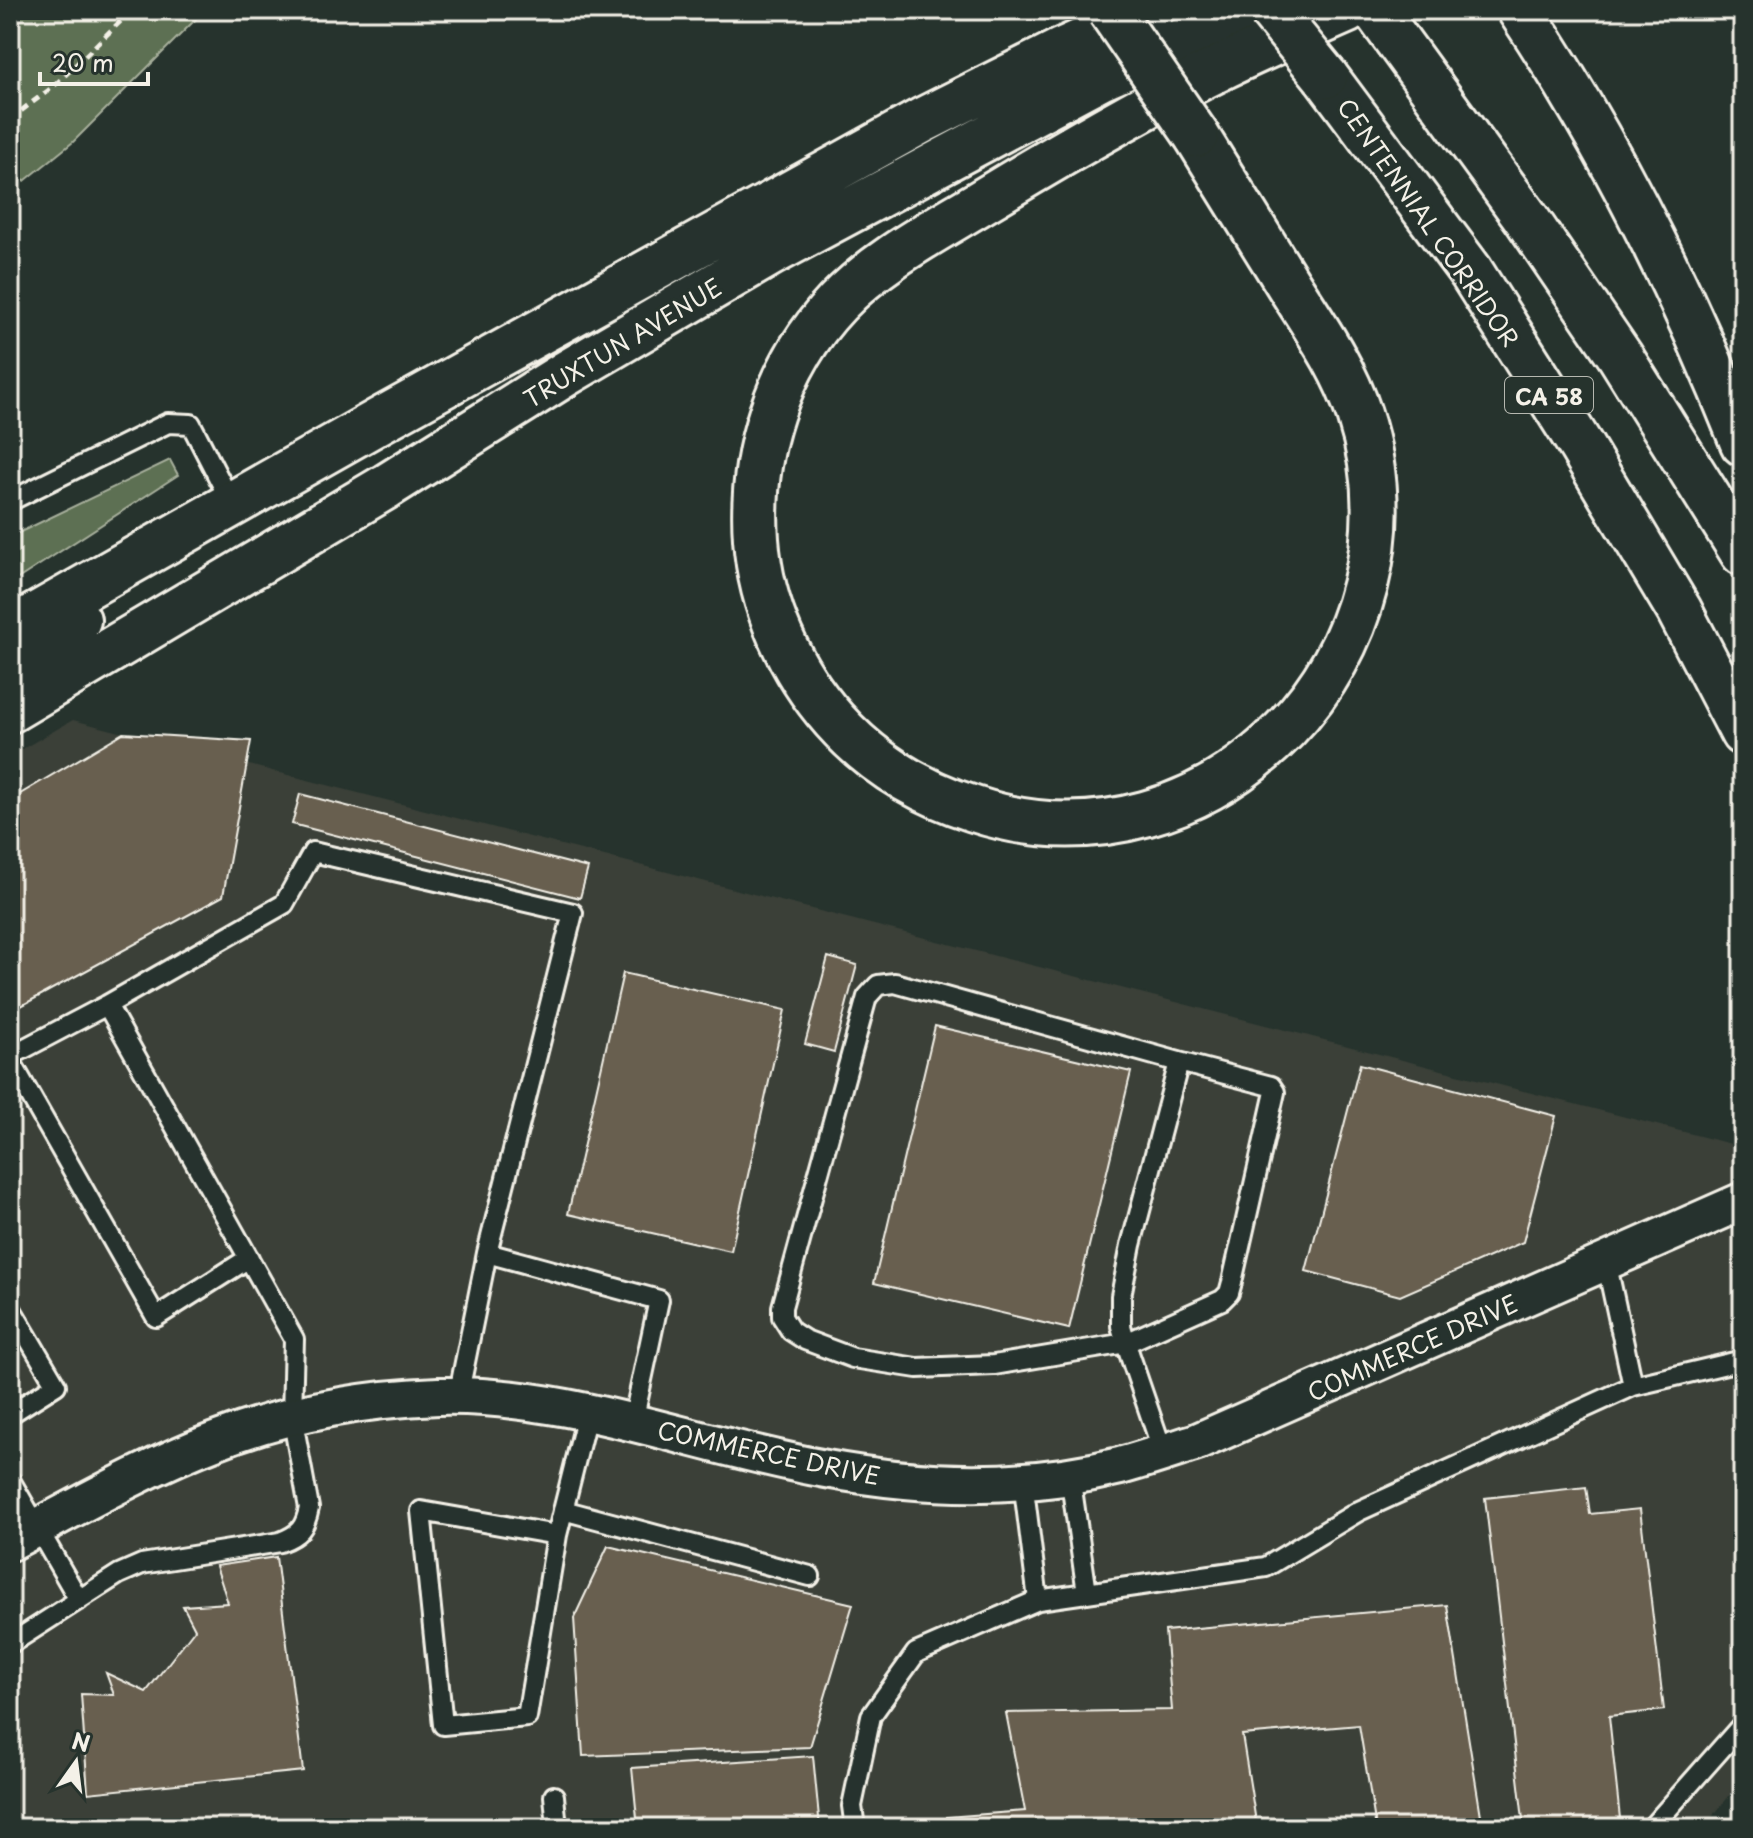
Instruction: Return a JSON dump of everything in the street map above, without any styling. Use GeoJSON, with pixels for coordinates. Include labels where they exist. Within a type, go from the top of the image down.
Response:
{"type":"FeatureCollection","features":[{"type":"Feature","properties":{"kind":"main road"},"geometry":{"type":"LineString","coordinates":[[1110,10],[1196,135],[1332,354],[1359,413],[1371,466],[1375,515],[1365,589],[1354,625],[1315,697],[1288,729],[1258,756],[1200,793],[1148,813],[1118,820],[1072,824],[1026,822],[947,801],[911,783],[876,760],[846,733],[819,702],[797,669],[779,633],[757,555],[754,514],[757,473],[770,419],[796,358],[836,304],[866,277],[905,249],[1135,112],[1223,67],[1348,10]]}},
{"type":"Feature","properties":{"kind":"main road","name":"TRUXTUN AVENUE"},"geometry":{"type":"LineString","coordinates":[[10,630],[923,120],[1152,10]]}},
{"type":"Feature","properties":{"kind":"main road","name":"TRUXTUN AVENUE"},"geometry":{"type":"LineString","coordinates":[[10,710],[771,253],[1100,77],[1254,10]]}},
{"type":"Feature","properties":{"kind":"main road","name":"CENTENNIAL CORRIDOR"},"geometry":{"type":"LineString","coordinates":[[1271,10],[1325,76],[1471,272],[1581,446],[1679,610],[1743,733]]}},
{"type":"Feature","properties":{"kind":"main road"},"geometry":{"type":"LineString","coordinates":[[1523,14],[1612,162],[1667,270],[1743,443]]}},
{"type":"Feature","properties":{"kind":"main road","name":"CA 58"},"geometry":{"type":"LineString","coordinates":[[1387,26],[1524,215],[1620,356],[1743,553]]}},
{"type":"Feature","properties":{"kind":"main road"},"geometry":{"type":"LineString","coordinates":[[10,686],[34,646],[213,539],[232,504]]}},
{"type":"Feature","properties":{"kind":"street","name":"COMMERCE DRIVE"},"geometry":{"type":"LineString","coordinates":[[24,1535],[142,1473],[215,1440],[292,1416],[371,1401],[458,1397],[509,1399],[588,1411],[824,1469],[903,1482],[972,1484],[1023,1481],[1120,1466],[1197,1442],[1743,1201]]}},
{"type":"Feature","properties":{"kind":"lane"},"geometry":{"type":"LineString","coordinates":[[10,501],[168,423],[191,424],[232,504]]}},
{"type":"Feature","properties":{"kind":"lane"},"geometry":{"type":"LineString","coordinates":[[249,1258],[156,1317],[10,1058],[284,904],[313,852],[573,913],[487,1253],[458,1397]]}},
{"type":"Feature","properties":{"kind":"lane"},"geometry":{"type":"LineString","coordinates":[[895,983],[1179,1062],[1271,1086],[1275,1092],[1229,1293],[1214,1305],[1126,1343],[994,1365],[917,1368],[853,1358],[805,1340],[791,1331],[782,1317],[782,1307],[867,997],[878,985],[895,983]]}},
{"type":"Feature","properties":{"kind":"lane"},"geometry":{"type":"LineString","coordinates":[[10,1644],[119,1574],[142,1564],[280,1542],[297,1536],[306,1522],[309,1508],[292,1416],[294,1339],[107,1005]]}},
{"type":"Feature","properties":{"kind":"lane"},"geometry":{"type":"LineString","coordinates":[[1163,1452],[1121,1326],[1121,1296],[1179,1062]]}},
{"type":"Feature","properties":{"kind":"lane"},"geometry":{"type":"LineString","coordinates":[[487,1253],[659,1300],[633,1422]]}},
{"type":"Feature","properties":{"kind":"lane"},"geometry":{"type":"LineString","coordinates":[[1606,1261],[1633,1386]]}},
{"type":"Feature","properties":{"kind":"lane"},"geometry":{"type":"LineString","coordinates":[[10,1307],[56,1385],[10,1414]]}},
{"type":"Feature","properties":{"kind":"lane"},"geometry":{"type":"LineString","coordinates":[[855,1828],[852,1806],[871,1716],[916,1653],[1038,1600],[1266,1567],[1359,1511],[1633,1386],[1743,1360]]}},
{"type":"Feature","properties":{"kind":"lane"},"geometry":{"type":"LineString","coordinates":[[557,1535],[421,1511],[443,1725],[527,1717],[557,1535],[588,1411]]}},
{"type":"Feature","properties":{"kind":"lane"},"geometry":{"type":"LineString","coordinates":[[1070,1475],[1087,1593]]}},
{"type":"Feature","properties":{"kind":"lane"},"geometry":{"type":"LineString","coordinates":[[10,1480],[24,1535],[79,1600]]}},
{"type":"Feature","properties":{"kind":"lane"},"geometry":{"type":"LineString","coordinates":[[1023,1481],[1038,1600]]}},
{"type":"Feature","properties":{"kind":"lane"},"geometry":{"type":"LineString","coordinates":[[563,1510],[810,1576]]}},
{"type":"Feature","properties":{"kind":"lane"},"geometry":{"type":"LineString","coordinates":[[1651,1828],[1743,1724]]}},
{"type":"Feature","properties":{"kind":"lane"},"geometry":{"type":"LineString","coordinates":[[554,1796],[557,1828]]}},
{"type":"Feature","properties":{"kind":"path"},"geometry":{"type":"LineString","coordinates":[[10,119],[53,87],[132,10]]}},
{"type":"Feature","properties":{"kind":"shaded area"},"geometry":{"type":"Polygon","coordinates":[[[73,720],[1731,1144],[1743,1160],[1743,1779],[1703,1828],[10,1828],[10,756],[73,720]]]}},
{"type":"Feature","properties":{"kind":"green space"},"geometry":{"type":"Polygon","coordinates":[[[10,10],[205,10],[73,142],[26,180],[10,188],[10,10]]]}},
{"type":"Feature","properties":{"kind":"green space"},"geometry":{"type":"Polygon","coordinates":[[[170,460],[178,475],[10,584],[10,537],[170,460]]]}},
{"type":"Feature","properties":{"kind":"building"},"geometry":{"type":"Polygon","coordinates":[[[123,733],[251,741],[223,896],[10,1012],[10,800],[123,733]]]}},
{"type":"Feature","properties":{"kind":"building"},"geometry":{"type":"Polygon","coordinates":[[[300,794],[588,868],[580,898],[292,824],[300,794]]]}},
{"type":"Feature","properties":{"kind":"building"},"geometry":{"type":"Polygon","coordinates":[[[828,957],[857,965],[834,1052],[805,1044],[828,957]]]}},
{"type":"Feature","properties":{"kind":"building"},"geometry":{"type":"Polygon","coordinates":[[[623,973],[785,1010],[731,1251],[568,1214],[623,973]]]}},
{"type":"Feature","properties":{"kind":"building"},"geometry":{"type":"Polygon","coordinates":[[[935,1026],[1131,1072],[1069,1329],[874,1283],[935,1026]]]}},
{"type":"Feature","properties":{"kind":"building"},"geometry":{"type":"Polygon","coordinates":[[[1360,1064],[1556,1116],[1523,1242],[1400,1296],[1306,1271],[1360,1064]]]}},
{"type":"Feature","properties":{"kind":"building"},"geometry":{"type":"Polygon","coordinates":[[[1586,1487],[1590,1514],[1640,1509],[1664,1710],[1609,1716],[1621,1828],[1524,1828],[1485,1498],[1586,1487]]]}},
{"type":"Feature","properties":{"kind":"building"},"geometry":{"type":"Polygon","coordinates":[[[608,1546],[853,1604],[810,1747],[583,1756],[574,1618],[608,1546]]]}},
{"type":"Feature","properties":{"kind":"building"},"geometry":{"type":"Polygon","coordinates":[[[276,1557],[303,1771],[88,1793],[81,1694],[114,1695],[106,1673],[146,1692],[195,1629],[183,1606],[228,1603],[216,1566],[276,1557]]]}},
{"type":"Feature","properties":{"kind":"building"},"geometry":{"type":"Polygon","coordinates":[[[1447,1605],[1483,1828],[1376,1828],[1359,1725],[1242,1735],[1257,1828],[948,1828],[947,1817],[1025,1811],[1006,1713],[1172,1710],[1165,1631],[1447,1605]]]}},
{"type":"Feature","properties":{"kind":"building"},"geometry":{"type":"Polygon","coordinates":[[[813,1756],[820,1828],[638,1828],[632,1768],[813,1756]]]}}]}
